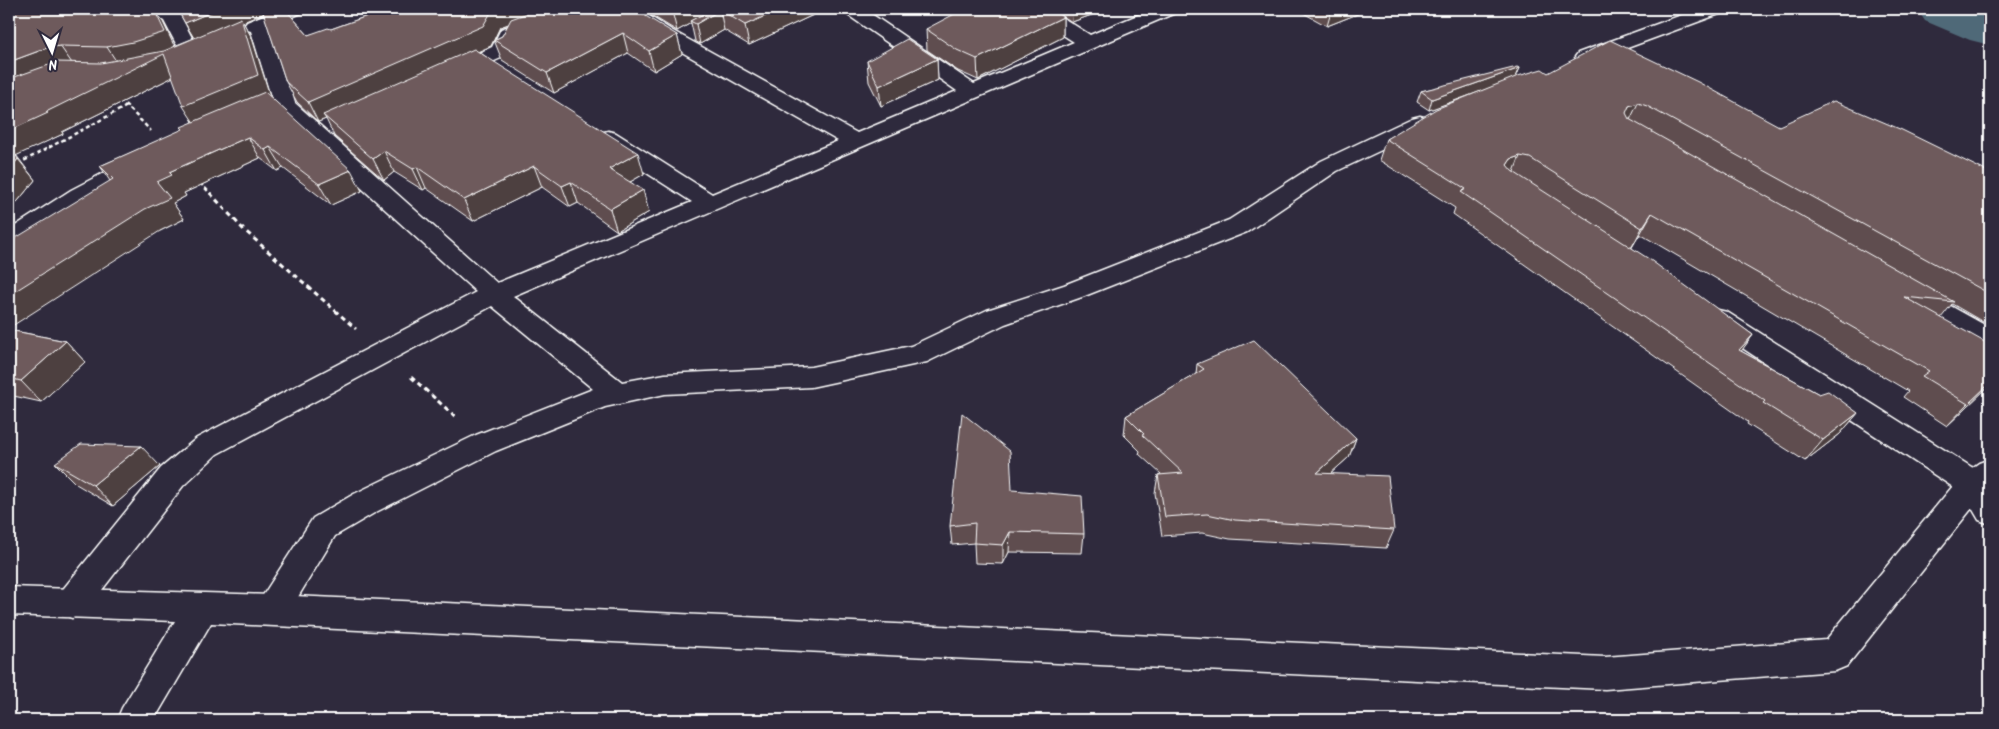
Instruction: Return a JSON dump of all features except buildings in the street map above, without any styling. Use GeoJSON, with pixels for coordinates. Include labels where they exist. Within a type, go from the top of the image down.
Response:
{"type":"FeatureCollection","features":[{"type":"Feature","properties":{"kind":"street"},"geometry":{"type":"LineString","coordinates":[[157,9],[172,17],[191,55]]}},
{"type":"Feature","properties":{"kind":"street"},"geometry":{"type":"LineString","coordinates":[[236,34],[294,9]]}},
{"type":"Feature","properties":{"kind":"street"},"geometry":{"type":"LineString","coordinates":[[439,79],[492,64],[508,33],[573,9]]}},
{"type":"Feature","properties":{"kind":"street"},"geometry":{"type":"LineString","coordinates":[[625,9],[686,36],[856,142]]}},
{"type":"Feature","properties":{"kind":"street"},"geometry":{"type":"LineString","coordinates":[[852,9],[972,93]]}},
{"type":"Feature","properties":{"kind":"street"},"geometry":{"type":"LineString","coordinates":[[1036,9],[1089,43]]}},
{"type":"Feature","properties":{"kind":"street"},"geometry":{"type":"LineString","coordinates":[[72,603],[172,477],[207,446],[494,294],[1168,9]]}},
{"type":"Feature","properties":{"kind":"street"},"geometry":{"type":"LineString","coordinates":[[1565,66],[1715,9]]}},
{"type":"Feature","properties":{"kind":"street"},"geometry":{"type":"LineString","coordinates":[[259,24],[274,104],[285,106],[324,130],[494,294],[618,394]]}},
{"type":"Feature","properties":{"kind":"street"},"geometry":{"type":"LineString","coordinates":[[272,610],[324,527],[365,503],[486,443],[600,397],[665,384],[811,377],[917,355],[996,317],[1073,292],[1238,226],[1329,166],[1418,124],[1446,113]]}},
{"type":"Feature","properties":{"kind":"street"},"geometry":{"type":"LineString","coordinates":[[592,128],[710,203]]}},
{"type":"Feature","properties":{"kind":"street"},"geometry":{"type":"LineString","coordinates":[[9,240],[79,195],[167,149]]}},
{"type":"Feature","properties":{"kind":"street"},"geometry":{"type":"LineString","coordinates":[[1896,286],[1990,340]]}},
{"type":"Feature","properties":{"kind":"street"},"geometry":{"type":"LineString","coordinates":[[9,601],[272,610],[1605,673],[1835,655],[1984,488],[1696,305]]}},
{"type":"Feature","properties":{"kind":"street"},"geometry":{"type":"LineString","coordinates":[[135,720],[202,607]]}},
{"type":"Feature","properties":{"kind":"path"},"geometry":{"type":"LineString","coordinates":[[120,99],[244,229],[486,443]]}},
{"type":"Feature","properties":{"kind":"path"},"geometry":{"type":"LineString","coordinates":[[17,164],[126,106]]}},
{"type":"Feature","properties":{"kind":"waterway"},"geometry":{"type":"LineString","coordinates":[[1945,9],[1990,28]]}}]}
